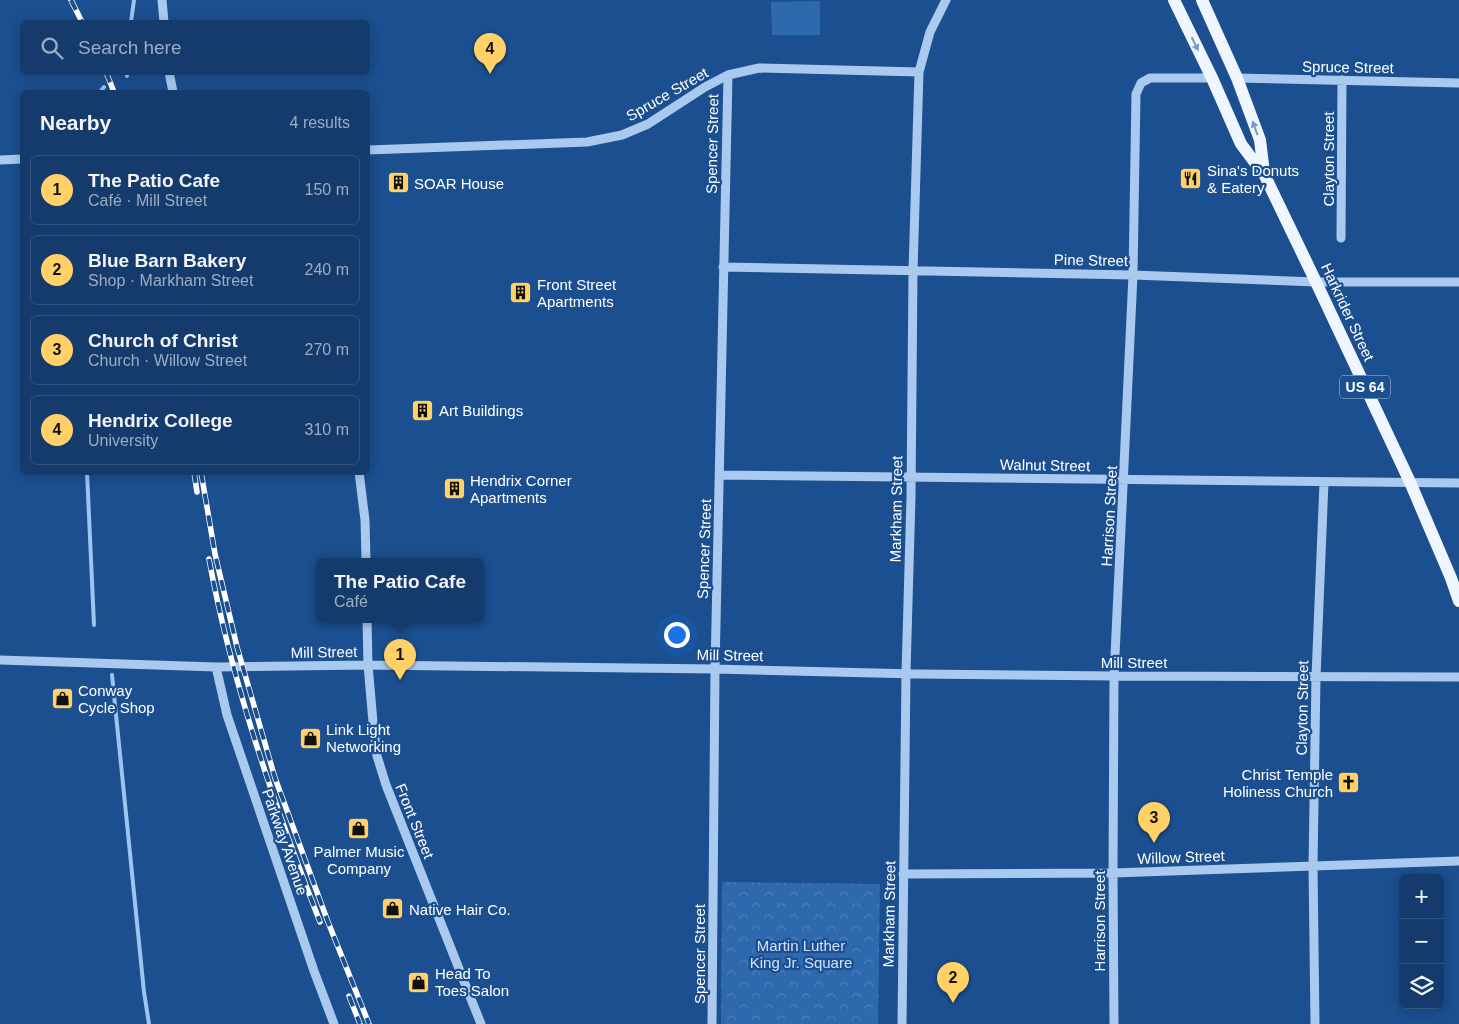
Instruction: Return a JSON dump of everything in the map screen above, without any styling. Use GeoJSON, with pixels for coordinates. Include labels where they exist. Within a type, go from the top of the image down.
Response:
{"type":"FeatureCollection","features":[{"type":"Feature","properties":{"kind":"main road","name":"Harkrider Street"},"geometry":{"type":"LineString","coordinates":[[1174,0],[1212,78],[1241,144],[1265,176],[1316,282],[1410,482],[1459,601]]}},
{"type":"Feature","properties":{"kind":"main road","name":"Harkrider Street"},"geometry":{"type":"LineString","coordinates":[[1202,0],[1237,78],[1260,140],[1265,176]]}},
{"type":"Feature","properties":{"kind":"street"},"geometry":{"type":"LineString","coordinates":[[162,0],[164,20]]}},
{"type":"Feature","properties":{"kind":"street","name":"Markham Street"},"geometry":{"type":"LineString","coordinates":[[902,1024],[913,271],[919,72],[930,32],[946,0]]}},
{"type":"Feature","properties":{"kind":"street","name":"Spruce Street"},"geometry":{"type":"LineString","coordinates":[[370,150],[587,142],[622,136],[648,124],[705,87],[728,75],[759,68],[919,72]]}},
{"type":"Feature","properties":{"kind":"street"},"geometry":{"type":"LineString","coordinates":[[170,75],[173,90]]}},
{"type":"Feature","properties":{"kind":"street","name":"Spencer Street"},"geometry":{"type":"LineString","coordinates":[[712,1024],[714,669],[728,75]]}},
{"type":"Feature","properties":{"kind":"street","name":"Harrison Street"},"geometry":{"type":"LineString","coordinates":[[1114,1024],[1114,676],[1133,275],[1137,88],[1141,82],[1153,77],[1212,78]]}},
{"type":"Feature","properties":{"kind":"street","name":"Spruce Street"},"geometry":{"type":"LineString","coordinates":[[1237,78],[1459,84]]}},
{"type":"Feature","properties":{"kind":"street","name":"Clayton Street"},"geometry":{"type":"LineString","coordinates":[[1341,238],[1342,80]]}},
{"type":"Feature","properties":{"kind":"street"},"geometry":{"type":"LineString","coordinates":[[0,160],[20,159]]}},
{"type":"Feature","properties":{"kind":"street","name":"Pine Street"},"geometry":{"type":"LineString","coordinates":[[723,267],[1133,275],[1316,282],[1459,282]]}},
{"type":"Feature","properties":{"kind":"street"},"geometry":{"type":"LineString","coordinates":[[359,475],[365,520],[366,558]]}},
{"type":"Feature","properties":{"kind":"street","name":"Walnut Street"},"geometry":{"type":"LineString","coordinates":[[720,475],[1459,483]]}},
{"type":"Feature","properties":{"kind":"street","name":"Clayton Street"},"geometry":{"type":"LineString","coordinates":[[1315,1024],[1313,866],[1316,676],[1324,482]]}},
{"type":"Feature","properties":{"kind":"street","name":"Front Street"},"geometry":{"type":"LineString","coordinates":[[367,623],[368,665],[376,756],[480,1024]]}},
{"type":"Feature","properties":{"kind":"street","name":"Mill Street"},"geometry":{"type":"LineString","coordinates":[[0,660],[216,667],[368,665],[1114,676],[1459,677]]}},
{"type":"Feature","properties":{"kind":"street","name":"Parkway Avenue"},"geometry":{"type":"LineString","coordinates":[[216,667],[227,715],[334,1024]]}},
{"type":"Feature","properties":{"kind":"street","name":"Willow Street"},"geometry":{"type":"LineString","coordinates":[[903,874],[1113,873],[1459,861]]}},
{"type":"Feature","properties":{"kind":"green space"},"geometry":{"type":"Polygon","coordinates":[[[820,1],[820,35],[772,35],[771,2],[820,1]]]}},
{"type":"Feature","properties":{"kind":"green space","name":"Martin Luther King Jr. Square"},"geometry":{"type":"Polygon","coordinates":[[[722,882],[880,884],[878,1024],[721,1024],[722,882]]]}},
{"type":"Feature","properties":{"kind":"waterway"},"geometry":{"type":"LineString","coordinates":[[131,20],[134,0]]}},
{"type":"Feature","properties":{"kind":"waterway"},"geometry":{"type":"LineString","coordinates":[[87,475],[94,625]]}},
{"type":"Feature","properties":{"kind":"waterway"},"geometry":{"type":"LineString","coordinates":[[112,675],[144,992],[149,1024]]}},
{"type":"Feature","properties":{"kind":"railway"},"geometry":{"type":"LineString","coordinates":[[71,0],[81,20]]}},
{"type":"Feature","properties":{"kind":"railway"},"geometry":{"type":"LineString","coordinates":[[107,75],[113,90]]}},
{"type":"Feature","properties":{"kind":"railway"},"geometry":{"type":"LineString","coordinates":[[194,475],[197,492]]}},
{"type":"Feature","properties":{"kind":"railway"},"geometry":{"type":"LineString","coordinates":[[202,475],[215,554],[237,647],[275,778],[328,922],[369,1024]]}},
{"type":"Feature","properties":{"kind":"railway"},"geometry":{"type":"LineString","coordinates":[[209,559],[218,606],[242,698],[286,833],[320,922]]}},
{"type":"Feature","properties":{"kind":"railway"},"geometry":{"type":"LineString","coordinates":[[349,996],[360,1024]]}},
{"type":"Feature","properties":{"kind":"place","name":"Hendrix College"},"geometry":{"type":"Point","coordinates":[490,74]}},
{"type":"Feature","properties":{"kind":"place","name":"Sina's Donuts & Eatery"},"geometry":{"type":"Point","coordinates":[1191,179]}},
{"type":"Feature","properties":{"kind":"place","name":"SOAR House"},"geometry":{"type":"Point","coordinates":[398,183]}},
{"type":"Feature","properties":{"kind":"place","name":"Front Street Apartments"},"geometry":{"type":"Point","coordinates":[521,293]}},
{"type":"Feature","properties":{"kind":"place","name":"Art Buildings"},"geometry":{"type":"Point","coordinates":[423,410]}},
{"type":"Feature","properties":{"kind":"place","name":"Hendrix Corner Apartments"},"geometry":{"type":"Point","coordinates":[454,489]}},
{"type":"Feature","properties":{"kind":"place","name":"The Patio Cafe"},"geometry":{"type":"Point","coordinates":[400,680]}},
{"type":"Feature","properties":{"kind":"place","name":"Conway Cycle Shop"},"geometry":{"type":"Point","coordinates":[62,699]}},
{"type":"Feature","properties":{"kind":"place","name":"Link Light Networking"},"geometry":{"type":"Point","coordinates":[310,738]}},
{"type":"Feature","properties":{"kind":"place","name":"Christ Temple Holiness Church"},"geometry":{"type":"Point","coordinates":[1349,783]}},
{"type":"Feature","properties":{"kind":"place","name":"Palmer Music Company"},"geometry":{"type":"Point","coordinates":[359,828]}},
{"type":"Feature","properties":{"kind":"place","name":"Church of Christ"},"geometry":{"type":"Point","coordinates":[1154,843]}},
{"type":"Feature","properties":{"kind":"place","name":"Native Hair Co."},"geometry":{"type":"Point","coordinates":[393,909]}},
{"type":"Feature","properties":{"kind":"place","name":"Head To Toes Salon"},"geometry":{"type":"Point","coordinates":[419,982]}},
{"type":"Feature","properties":{"kind":"place","name":"Blue Barn Bakery"},"geometry":{"type":"Point","coordinates":[953,1003]}}]}
